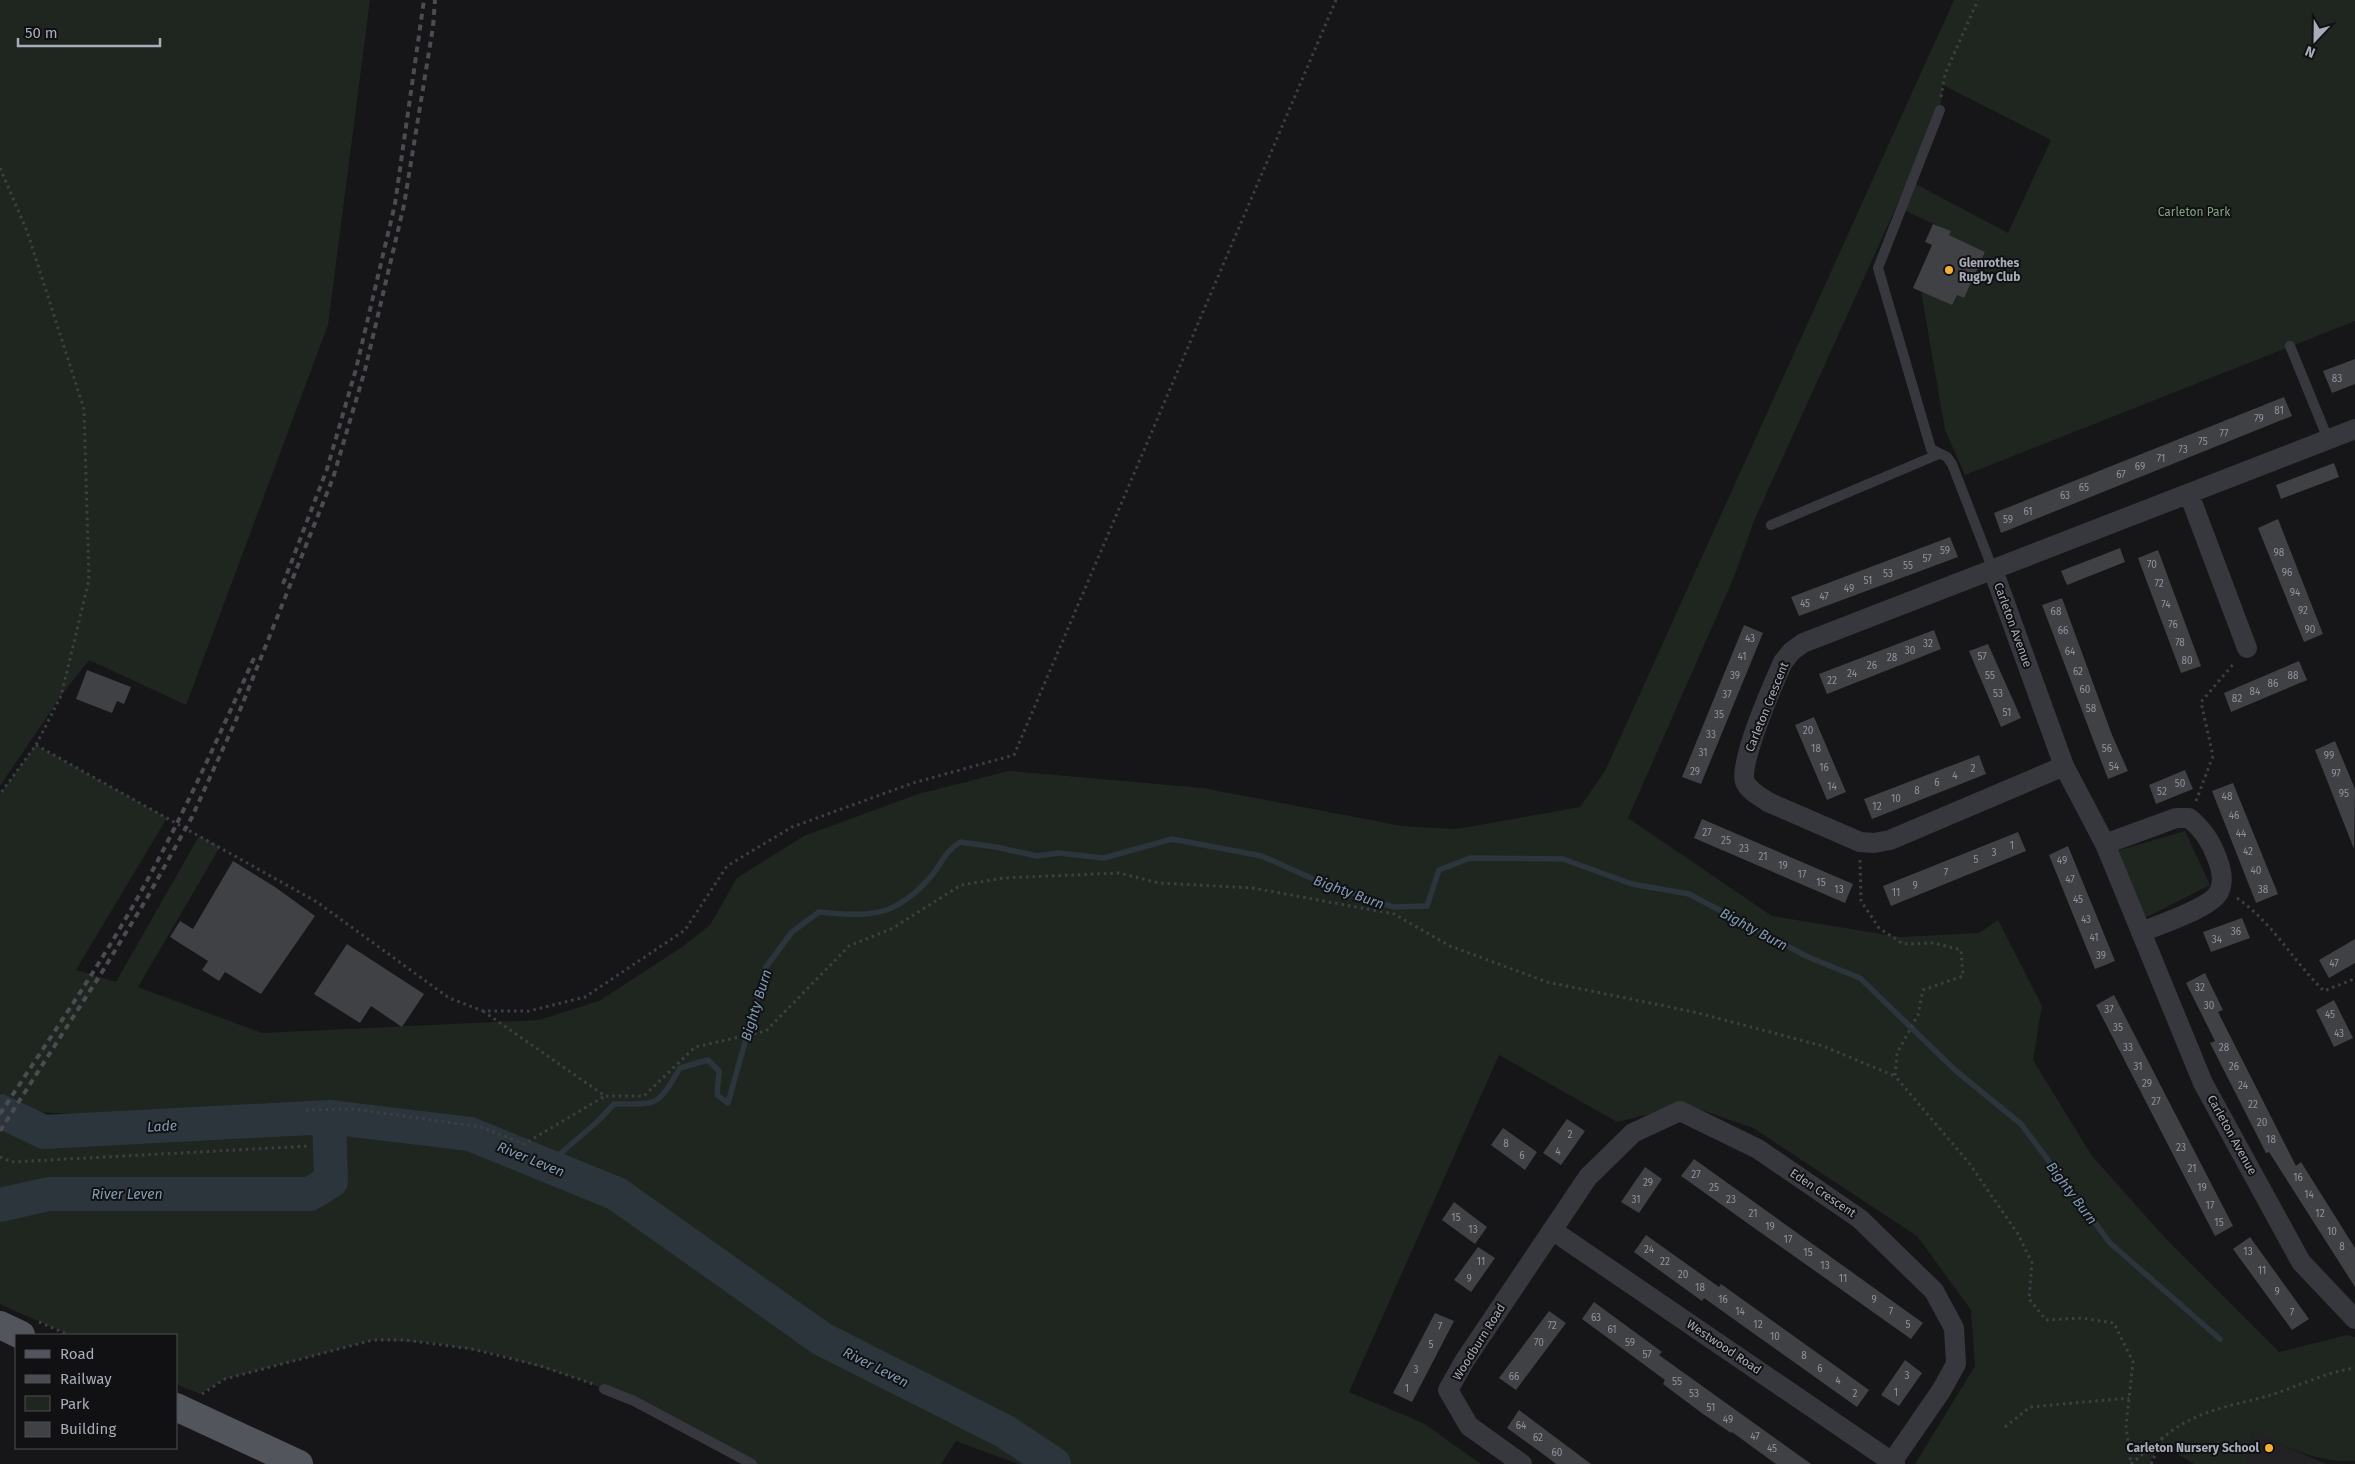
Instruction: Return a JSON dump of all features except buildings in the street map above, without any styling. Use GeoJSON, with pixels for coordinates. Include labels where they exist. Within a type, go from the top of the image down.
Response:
{"type":"FeatureCollection","features":[{"type":"Feature","properties":{"kind":"main road"},"geometry":{"type":"LineString","coordinates":[[0,1325],[20,1334]]}},
{"type":"Feature","properties":{"kind":"main road"},"geometry":{"type":"LineString","coordinates":[[178,1408],[299,1464]]}},
{"type":"Feature","properties":{"kind":"street","name":"Carleton Avenue"},"geometry":{"type":"LineString","coordinates":[[2355,429],[1993,570],[2064,766],[2105,844],[2203,1083],[2301,1262],[2355,1318]]}},
{"type":"Feature","properties":{"kind":"street"},"geometry":{"type":"LineString","coordinates":[[2189,494],[2247,648]]}},
{"type":"Feature","properties":{"kind":"street","name":"Carleton Crescent"},"geometry":{"type":"LineString","coordinates":[[1993,570],[1818,636],[1792,651],[1783,662],[1749,749],[1744,767],[1746,782],[1756,794],[1768,802],[1860,842],[1874,844],[1890,840],[2064,766]]}},
{"type":"Feature","properties":{"kind":"street"},"geometry":{"type":"LineString","coordinates":[[2105,844],[2176,818],[2189,818],[2207,836],[2215,852],[2220,867],[2220,886],[2218,893],[2210,902],[2141,932]]}},
{"type":"Feature","properties":{"kind":"street","name":"Eden Crescent"},"geometry":{"type":"LineString","coordinates":[[1552,1230],[1588,1176],[1632,1133],[1680,1111],[1758,1148],[1860,1219],[1934,1292],[1954,1328],[1956,1364],[1941,1391],[1893,1463]]}},
{"type":"Feature","properties":{"kind":"street","name":"Westwood Road"},"geometry":{"type":"LineString","coordinates":[[1552,1230],[1893,1463]]}},
{"type":"Feature","properties":{"kind":"street","name":"Woodburn Road"},"geometry":{"type":"LineString","coordinates":[[1522,1464],[1469,1426],[1448,1390],[1465,1360],[1552,1230]]}},
{"type":"Feature","properties":{"kind":"lane"},"geometry":{"type":"LineString","coordinates":[[1940,110],[1878,268],[1931,449],[1947,457],[1952,464],[1993,570]]}},
{"type":"Feature","properties":{"kind":"lane"},"geometry":{"type":"LineString","coordinates":[[2290,346],[2328,439]]}},
{"type":"Feature","properties":{"kind":"lane"},"geometry":{"type":"LineString","coordinates":[[1771,525],[1939,454]]}},
{"type":"Feature","properties":{"kind":"lane"},"geometry":{"type":"LineString","coordinates":[[604,1388],[634,1401],[752,1464]]}},
{"type":"Feature","properties":{"kind":"path"},"geometry":{"type":"LineString","coordinates":[[483,1011],[529,1011],[585,997],[685,930],[726,866],[792,827],[913,782],[1014,755],[1336,0]]}},
{"type":"Feature","properties":{"kind":"path"},"geometry":{"type":"LineString","coordinates":[[1940,110],[1945,74],[1978,0]]}},
{"type":"Feature","properties":{"kind":"path"},"geometry":{"type":"LineString","coordinates":[[0,168],[27,231],[84,409],[89,580],[61,696],[36,745],[0,794]]}},
{"type":"Feature","properties":{"kind":"path"},"geometry":{"type":"LineString","coordinates":[[2189,818],[2213,756],[2201,702],[2247,648]]}},
{"type":"Feature","properties":{"kind":"path"},"geometry":{"type":"LineString","coordinates":[[36,745],[317,902],[449,998],[483,1011],[605,1096]]}},
{"type":"Feature","properties":{"kind":"path"},"geometry":{"type":"LineString","coordinates":[[1860,842],[1861,901],[1879,928],[1903,944],[1934,943],[1961,950],[1963,976],[1923,990],[1918,1015],[1897,1053],[1895,1076]]}},
{"type":"Feature","properties":{"kind":"path"},"geometry":{"type":"LineString","coordinates":[[306,1110],[354,1109],[481,1127],[524,1144],[605,1096],[644,1096],[695,1047],[766,1031],[849,946],[893,928],[960,885],[1004,878],[1118,873],[1159,883],[1254,888],[1394,914],[1450,946],[1547,982],[1694,1012],[1823,1046],[1895,1076],[1969,1163],[2018,1234],[2032,1263],[2030,1299],[2046,1320],[2082,1318],[2114,1323],[2133,1362],[2126,1426],[2131,1464]]}},
{"type":"Feature","properties":{"kind":"path"},"geometry":{"type":"LineString","coordinates":[[2220,886],[2256,911],[2305,973],[2324,992],[2351,980],[2355,982]]}},
{"type":"Feature","properties":{"kind":"path"},"geometry":{"type":"LineString","coordinates":[[0,1157],[12,1162],[310,1146]]}},
{"type":"Feature","properties":{"kind":"path"},"geometry":{"type":"LineString","coordinates":[[200,1394],[225,1379],[373,1340],[435,1343],[472,1349],[541,1366],[604,1388]]}},
{"type":"Feature","properties":{"kind":"path"},"geometry":{"type":"LineString","coordinates":[[2131,1464],[2164,1436],[2187,1421],[2229,1406],[2273,1394],[2338,1370],[2355,1368]]}},
{"type":"Feature","properties":{"kind":"path"},"geometry":{"type":"LineString","coordinates":[[2005,1427],[2030,1407],[2129,1398]]}},
{"type":"Feature","properties":{"kind":"path"},"geometry":{"type":"LineString","coordinates":[[2151,1464],[2164,1436]]}},
{"type":"Feature","properties":{"kind":"shaded area","name":"Carleton Nursery School"},"geometry":{"type":"Polygon","coordinates":[[[2253,1432],[2326,1464],[2247,1464],[2253,1432]]]}},
{"type":"Feature","properties":{"kind":"green space"},"geometry":{"type":"Polygon","coordinates":[[[0,0],[370,0],[328,325],[186,705],[89,660],[61,696],[0,786],[0,0]]]}},
{"type":"Feature","properties":{"kind":"green space","name":"Carleton Park"},"geometry":{"type":"Polygon","coordinates":[[[1954,0],[2355,0],[2355,321],[1965,475],[1945,430],[1921,291],[1952,305],[1957,295],[1964,298],[1985,252],[1949,235],[1950,231],[1901,209],[1912,182],[2008,233],[2051,140],[1943,85],[1940,110],[1754,521],[1734,577],[1628,818],[1772,916],[1900,937],[1979,933],[1998,920],[2042,1006],[2033,1060],[2092,1156],[2167,1240],[2279,1352],[2347,1335],[2355,1337],[2355,1461],[2329,1460],[2316,1457],[2253,1432],[2247,1464],[2194,1464],[2159,1443],[2149,1464],[1915,1464],[1975,1366],[1971,1310],[1917,1236],[1753,1128],[1687,1105],[1617,1122],[1499,1055],[1349,1392],[1423,1423],[1481,1464],[1018,1464],[956,1441],[941,1464],[752,1464],[604,1389],[579,1379],[500,1355],[435,1343],[373,1340],[225,1379],[200,1394],[178,1385],[178,1334],[67,1334],[0,1304],[0,1119],[38,1140],[93,1139],[118,1116],[33,1112],[0,1093],[0,794],[36,745],[167,818],[76,970],[116,982],[199,836],[220,847],[138,987],[262,1033],[539,1020],[599,1001],[682,947],[710,925],[737,878],[804,836],[918,794],[1009,771],[1203,788],[1402,826],[1457,829],[1580,807],[1605,771],[1954,0]]]}},
{"type":"Feature","properties":{"kind":"green space"},"geometry":{"type":"Polygon","coordinates":[[[2185,831],[2210,885],[2143,919],[2116,851],[2185,831]]]}},
{"type":"Feature","properties":{"kind":"waterway","name":"Bighty Burn"},"geometry":{"type":"LineString","coordinates":[[547,1165],[597,1122],[614,1104],[649,1103],[661,1097],[680,1068],[708,1060],[719,1071],[717,1095],[728,1103],[766,967],[792,932],[819,912],[868,914],[894,907],[920,888],[948,853],[960,842],[996,847],[1037,856],[1058,853],[1104,858],[1172,839],[1262,856],[1313,879],[1393,907],[1427,906],[1439,870],[1470,858],[1563,859],[1632,884],[1689,894],[1808,957],[1860,978],[1955,1070],[2021,1124],[2110,1243],[2220,1339]]}},
{"type":"Feature","properties":{"kind":"waterway","name":"River Leven"},"geometry":{"type":"LineString","coordinates":[[0,1111],[44,1132],[329,1117],[470,1134],[617,1194],[822,1339],[1004,1431],[1054,1464]]}},
{"type":"Feature","properties":{"kind":"waterway","name":"River Leven"},"geometry":{"type":"LineString","coordinates":[[0,1205],[49,1194],[310,1194],[331,1181],[329,1117]]}},
{"type":"Feature","properties":{"kind":"railway"},"geometry":{"type":"LineString","coordinates":[[283,584],[327,469],[356,369],[395,204],[424,0]]}},
{"type":"Feature","properties":{"kind":"railway"},"geometry":{"type":"LineString","coordinates":[[0,1131],[102,972],[147,898],[192,817],[236,720],[333,478],[365,370],[404,205],[433,27],[435,0]]}},
{"type":"Feature","properties":{"kind":"railway"},"geometry":{"type":"LineString","coordinates":[[0,1114],[88,980],[138,897],[199,779],[254,658]]}},
{"type":"Feature","properties":{"kind":"place","name":"Glenrothes Rugby Club"},"geometry":{"type":"Point","coordinates":[1949,270]}},
{"type":"Feature","properties":{"kind":"place","name":"Carleton Nursery School"},"geometry":{"type":"Point","coordinates":[2269,1448]}},
{"type":"Feature","properties":{"kind":"water label","name":"Lade"},"geometry":{"type":"Point","coordinates":[162,1126]}}]}
